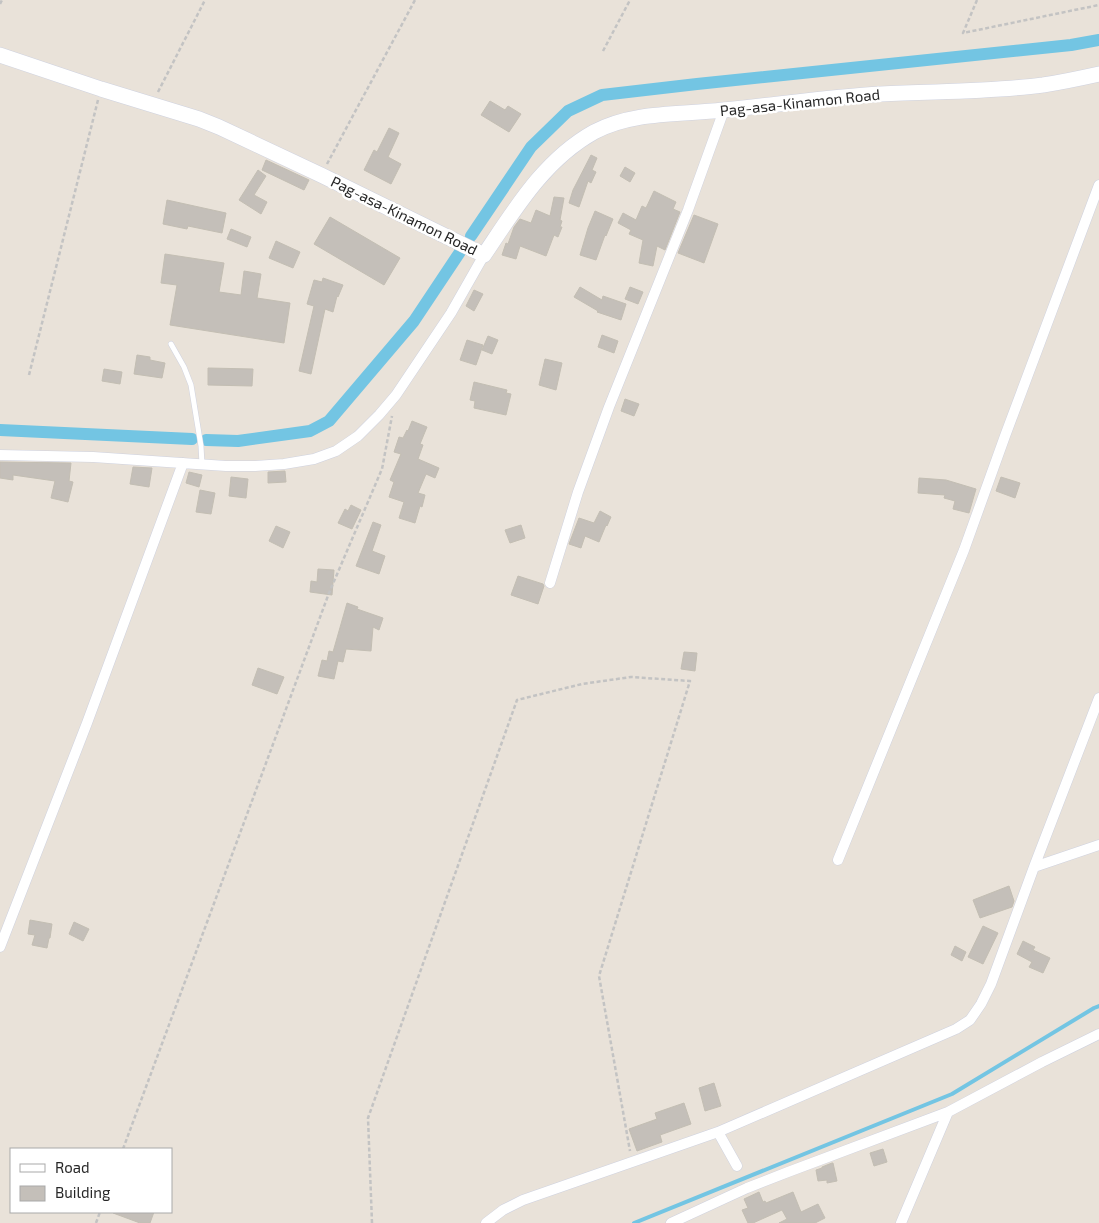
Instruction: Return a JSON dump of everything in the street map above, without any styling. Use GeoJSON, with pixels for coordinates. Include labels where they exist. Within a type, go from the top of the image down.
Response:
{"type":"FeatureCollection","features":[{"type":"Feature","properties":{"kind":"street","name":"Pag-asa-Kinamon Road"},"geometry":{"type":"LineString","coordinates":[[0,55],[219,127],[321,174],[484,255],[528,191],[553,163],[568,150],[608,125],[648,116],[879,94],[1014,88],[1099,74]]}},
{"type":"Feature","properties":{"kind":"street"},"geometry":{"type":"LineString","coordinates":[[550,583],[578,492],[602,426],[688,210],[724,110]]}},
{"type":"Feature","properties":{"kind":"street"},"geometry":{"type":"LineString","coordinates":[[838,860],[968,541],[1005,436],[1099,185]]}},
{"type":"Feature","properties":{"kind":"street"},"geometry":{"type":"LineString","coordinates":[[0,455],[93,457],[202,465],[255,466],[314,459],[336,450],[358,436],[396,395],[451,313],[484,255]]}},
{"type":"Feature","properties":{"kind":"street"},"geometry":{"type":"LineString","coordinates":[[0,947],[84,732],[183,463]]}},
{"type":"Feature","properties":{"kind":"street"},"geometry":{"type":"LineString","coordinates":[[486,1223],[503,1210],[522,1200],[718,1132],[956,1030],[970,1020],[991,984],[1099,698]]}},
{"type":"Feature","properties":{"kind":"street"},"geometry":{"type":"LineString","coordinates":[[1034,867],[1099,845]]}},
{"type":"Feature","properties":{"kind":"street"},"geometry":{"type":"LineString","coordinates":[[671,1223],[746,1186],[797,1169],[948,1112],[1099,1034]]}},
{"type":"Feature","properties":{"kind":"street"},"geometry":{"type":"LineString","coordinates":[[902,1223],[948,1112]]}},
{"type":"Feature","properties":{"kind":"street"},"geometry":{"type":"LineString","coordinates":[[718,1132],[738,1166]]}},
{"type":"Feature","properties":{"kind":"lane"},"geometry":{"type":"LineString","coordinates":[[171,344],[184,367],[190,385],[202,446],[202,465]]}},
{"type":"Feature","properties":{"kind":"path"},"geometry":{"type":"LineString","coordinates":[[0,4],[2,0]]}},
{"type":"Feature","properties":{"kind":"path"},"geometry":{"type":"LineString","coordinates":[[152,104],[205,0]]}},
{"type":"Feature","properties":{"kind":"path"},"geometry":{"type":"LineString","coordinates":[[321,174],[415,0]]}},
{"type":"Feature","properties":{"kind":"path"},"geometry":{"type":"LineString","coordinates":[[603,51],[630,0]]}},
{"type":"Feature","properties":{"kind":"path"},"geometry":{"type":"LineString","coordinates":[[977,0],[963,33],[1099,5]]}},
{"type":"Feature","properties":{"kind":"path"},"geometry":{"type":"LineString","coordinates":[[28,374],[101,89]]}},
{"type":"Feature","properties":{"kind":"path"},"geometry":{"type":"LineString","coordinates":[[124,1148],[329,593],[382,469],[396,395]]}},
{"type":"Feature","properties":{"kind":"path"},"geometry":{"type":"LineString","coordinates":[[372,1223],[368,1118],[517,700],[582,684],[632,677],[690,681],[599,976],[632,1162]]}},
{"type":"Feature","properties":{"kind":"building"},"geometry":{"type":"Polygon","coordinates":[[[490,101],[505,110],[508,106],[521,114],[509,132],[481,115],[490,101]]]}},
{"type":"Feature","properties":{"kind":"building"},"geometry":{"type":"Polygon","coordinates":[[[389,128],[399,133],[388,157],[401,164],[391,184],[364,170],[374,150],[377,152],[389,128]]]}},
{"type":"Feature","properties":{"kind":"building"},"geometry":{"type":"Polygon","coordinates":[[[591,155],[597,158],[592,170],[596,172],[591,183],[588,181],[579,207],[569,203],[573,190],[591,155]]]}},
{"type":"Feature","properties":{"kind":"building"},"geometry":{"type":"Polygon","coordinates":[[[266,160],[309,180],[304,190],[262,170],[266,160]]]}},
{"type":"Feature","properties":{"kind":"building"},"geometry":{"type":"Polygon","coordinates":[[[625,167],[635,173],[630,182],[620,176],[625,167]]]}},
{"type":"Feature","properties":{"kind":"building"},"geometry":{"type":"Polygon","coordinates":[[[258,170],[266,176],[254,195],[267,202],[261,214],[239,200],[258,170]]]}},
{"type":"Feature","properties":{"kind":"building"},"geometry":{"type":"Polygon","coordinates":[[[654,191],[676,202],[673,209],[680,212],[665,250],[657,246],[653,266],[639,263],[643,240],[629,234],[631,230],[618,223],[623,213],[636,220],[642,206],[646,208],[654,191]]]}},
{"type":"Feature","properties":{"kind":"building"},"geometry":{"type":"Polygon","coordinates":[[[554,197],[564,198],[560,220],[562,221],[560,227],[562,227],[558,237],[554,235],[546,256],[520,246],[516,259],[502,255],[514,227],[520,219],[531,223],[536,210],[550,216],[554,197]]]}},
{"type":"Feature","properties":{"kind":"building"},"geometry":{"type":"Polygon","coordinates":[[[167,200],[226,213],[222,233],[188,226],[187,229],[163,224],[167,200]]]}},
{"type":"Feature","properties":{"kind":"building"},"geometry":{"type":"Polygon","coordinates":[[[595,211],[613,219],[596,260],[580,255],[595,211]]]}},
{"type":"Feature","properties":{"kind":"building"},"geometry":{"type":"Polygon","coordinates":[[[694,215],[718,224],[704,263],[678,253],[694,215]]]}},
{"type":"Feature","properties":{"kind":"building"},"geometry":{"type":"Polygon","coordinates":[[[330,217],[400,258],[384,285],[314,244],[330,217]]]}},
{"type":"Feature","properties":{"kind":"building"},"geometry":{"type":"Polygon","coordinates":[[[231,229],[251,237],[247,247],[227,239],[231,229]]]}},
{"type":"Feature","properties":{"kind":"building"},"geometry":{"type":"Polygon","coordinates":[[[276,241],[300,252],[293,268],[269,258],[276,241]]]}},
{"type":"Feature","properties":{"kind":"building"},"geometry":{"type":"Polygon","coordinates":[[[165,254],[224,263],[219,292],[241,295],[244,271],[261,274],[257,298],[290,303],[284,343],[170,325],[177,285],[161,283],[165,254]]]}},
{"type":"Feature","properties":{"kind":"building"},"geometry":{"type":"Polygon","coordinates":[[[323,278],[343,285],[337,296],[333,312],[325,309],[311,374],[299,371],[314,306],[307,304],[314,280],[322,282],[323,278]]]}},
{"type":"Feature","properties":{"kind":"building"},"geometry":{"type":"Polygon","coordinates":[[[580,287],[602,300],[603,296],[626,304],[621,320],[597,312],[574,297],[580,287]]]}},
{"type":"Feature","properties":{"kind":"building"},"geometry":{"type":"Polygon","coordinates":[[[630,287],[643,292],[638,304],[625,299],[630,287]]]}},
{"type":"Feature","properties":{"kind":"building"},"geometry":{"type":"Polygon","coordinates":[[[474,290],[483,294],[474,311],[466,306],[474,290]]]}},
{"type":"Feature","properties":{"kind":"building"},"geometry":{"type":"Polygon","coordinates":[[[602,335],[618,341],[614,353],[598,347],[602,335]]]}},
{"type":"Feature","properties":{"kind":"building"},"geometry":{"type":"Polygon","coordinates":[[[488,336],[498,340],[492,354],[482,350],[488,336]]]}},
{"type":"Feature","properties":{"kind":"building"},"geometry":{"type":"Polygon","coordinates":[[[467,340],[483,345],[476,365],[460,360],[467,340]]]}},
{"type":"Feature","properties":{"kind":"building"},"geometry":{"type":"Polygon","coordinates":[[[137,355],[150,357],[150,360],[165,363],[162,378],[134,374],[137,355]]]}},
{"type":"Feature","properties":{"kind":"building"},"geometry":{"type":"Polygon","coordinates":[[[545,359],[562,363],[556,390],[539,385],[545,359]]]}},
{"type":"Feature","properties":{"kind":"building"},"geometry":{"type":"Polygon","coordinates":[[[208,368],[253,369],[252,386],[208,385],[208,368]]]}},
{"type":"Feature","properties":{"kind":"building"},"geometry":{"type":"Polygon","coordinates":[[[104,369],[122,372],[120,384],[102,381],[104,369]]]}},
{"type":"Feature","properties":{"kind":"building"},"geometry":{"type":"Polygon","coordinates":[[[474,382],[507,390],[506,393],[511,394],[506,415],[474,408],[475,401],[470,400],[474,382]]]}},
{"type":"Feature","properties":{"kind":"building"},"geometry":{"type":"Polygon","coordinates":[[[625,399],[639,404],[634,416],[621,411],[625,399]]]}},
{"type":"Feature","properties":{"kind":"building"},"geometry":{"type":"Polygon","coordinates":[[[412,421],[427,427],[420,444],[423,445],[418,459],[439,468],[435,478],[426,474],[418,493],[425,495],[415,523],[399,518],[404,502],[389,497],[394,482],[390,480],[401,454],[394,452],[399,437],[403,438],[412,421]]]}},
{"type":"Feature","properties":{"kind":"building"},"geometry":{"type":"Polygon","coordinates":[[[0,462],[71,463],[69,481],[73,482],[68,502],[51,498],[55,481],[13,475],[13,480],[0,478],[0,462]]]}},
{"type":"Feature","properties":{"kind":"building"},"geometry":{"type":"Polygon","coordinates":[[[133,467],[152,468],[149,487],[130,484],[133,467]]]}},
{"type":"Feature","properties":{"kind":"building"},"geometry":{"type":"Polygon","coordinates":[[[285,471],[286,482],[268,483],[268,472],[285,471]]]}},
{"type":"Feature","properties":{"kind":"building"},"geometry":{"type":"Polygon","coordinates":[[[189,472],[202,475],[199,487],[186,483],[189,472]]]}},
{"type":"Feature","properties":{"kind":"building"},"geometry":{"type":"Polygon","coordinates":[[[231,477],[248,479],[246,498],[229,496],[231,477]]]}},
{"type":"Feature","properties":{"kind":"building"},"geometry":{"type":"Polygon","coordinates":[[[1001,477],[1020,483],[1015,498],[996,491],[1001,477]]]}},
{"type":"Feature","properties":{"kind":"building"},"geometry":{"type":"Polygon","coordinates":[[[919,478],[946,480],[976,489],[969,513],[953,509],[955,501],[944,498],[945,495],[918,493],[919,478]]]}},
{"type":"Feature","properties":{"kind":"building"},"geometry":{"type":"Polygon","coordinates":[[[200,490],[215,493],[211,514],[196,512],[200,490]]]}},
{"type":"Feature","properties":{"kind":"building"},"geometry":{"type":"Polygon","coordinates":[[[351,505],[361,510],[352,529],[338,523],[345,509],[348,511],[351,505]]]}},
{"type":"Feature","properties":{"kind":"building"},"geometry":{"type":"Polygon","coordinates":[[[600,511],[611,517],[599,542],[585,536],[581,548],[569,544],[579,518],[594,523],[600,511]]]}},
{"type":"Feature","properties":{"kind":"building"},"geometry":{"type":"Polygon","coordinates":[[[373,522],[381,525],[372,551],[385,556],[379,574],[356,566],[373,522]]]}},
{"type":"Feature","properties":{"kind":"building"},"geometry":{"type":"Polygon","coordinates":[[[521,525],[525,538],[510,543],[505,530],[521,525]]]}},
{"type":"Feature","properties":{"kind":"building"},"geometry":{"type":"Polygon","coordinates":[[[276,526],[290,532],[283,548],[269,541],[276,526]]]}},
{"type":"Feature","properties":{"kind":"building"},"geometry":{"type":"Polygon","coordinates":[[[318,569],[334,570],[332,595],[310,592],[311,581],[317,582],[318,569]]]}},
{"type":"Feature","properties":{"kind":"building"},"geometry":{"type":"Polygon","coordinates":[[[518,576],[543,584],[538,604],[511,595],[518,576]]]}},
{"type":"Feature","properties":{"kind":"building"},"geometry":{"type":"Polygon","coordinates":[[[347,603],[358,607],[357,609],[383,618],[379,630],[373,627],[371,651],[346,649],[343,662],[338,661],[334,679],[318,676],[322,660],[327,661],[329,651],[333,652],[347,603]]]}},
{"type":"Feature","properties":{"kind":"building"},"geometry":{"type":"Polygon","coordinates":[[[684,652],[697,653],[695,671],[681,669],[684,652]]]}},
{"type":"Feature","properties":{"kind":"building"},"geometry":{"type":"Polygon","coordinates":[[[258,668],[284,677],[277,694],[252,685],[258,668]]]}},
{"type":"Feature","properties":{"kind":"building"},"geometry":{"type":"Polygon","coordinates":[[[1009,886],[1014,901],[1012,907],[980,918],[973,900],[1009,886]]]}},
{"type":"Feature","properties":{"kind":"building"},"geometry":{"type":"Polygon","coordinates":[[[30,920],[52,924],[47,948],[32,945],[35,935],[28,934],[30,920]]]}},
{"type":"Feature","properties":{"kind":"building"},"geometry":{"type":"Polygon","coordinates":[[[74,922],[89,929],[83,941],[69,934],[74,922]]]}},
{"type":"Feature","properties":{"kind":"building"},"geometry":{"type":"Polygon","coordinates":[[[983,926],[998,933],[983,964],[968,957],[983,926]]]}},
{"type":"Feature","properties":{"kind":"building"},"geometry":{"type":"Polygon","coordinates":[[[1023,941],[1035,947],[1033,950],[1050,958],[1043,973],[1029,967],[1032,962],[1017,954],[1023,941]]]}},
{"type":"Feature","properties":{"kind":"building"},"geometry":{"type":"Polygon","coordinates":[[[955,946],[966,952],[962,961],[951,955],[955,946]]]}},
{"type":"Feature","properties":{"kind":"building"},"geometry":{"type":"Polygon","coordinates":[[[714,1083],[721,1106],[705,1111],[699,1088],[714,1083]]]}},
{"type":"Feature","properties":{"kind":"building"},"geometry":{"type":"Polygon","coordinates":[[[684,1103],[691,1124],[660,1135],[662,1142],[637,1151],[629,1129],[657,1119],[655,1113],[684,1103]]]}},
{"type":"Feature","properties":{"kind":"building"},"geometry":{"type":"Polygon","coordinates":[[[883,1149],[887,1162],[874,1166],[870,1153],[883,1149]]]}},
{"type":"Feature","properties":{"kind":"building"},"geometry":{"type":"Polygon","coordinates":[[[833,1163],[837,1181],[827,1183],[827,1180],[818,1181],[816,1170],[833,1163]]]}},
{"type":"Feature","properties":{"kind":"building"},"geometry":{"type":"Polygon","coordinates":[[[759,1192],[763,1202],[765,1201],[766,1203],[793,1192],[801,1212],[818,1204],[825,1218],[815,1223],[779,1223],[787,1219],[782,1210],[753,1223],[748,1223],[742,1210],[748,1208],[744,1199],[759,1192]]]}},
{"type":"Feature","properties":{"kind":"building"},"geometry":{"type":"Polygon","coordinates":[[[113,1213],[154,1213],[150,1223],[140,1223],[113,1213]]]}},
{"type":"Feature","properties":{"kind":"waterway"},"geometry":{"type":"LineString","coordinates":[[471,236],[531,147],[568,111],[602,95],[1071,45],[1099,40]]}},
{"type":"Feature","properties":{"kind":"waterway"},"geometry":{"type":"LineString","coordinates":[[206,440],[238,441],[310,431],[329,421],[414,321],[460,252]]}},
{"type":"Feature","properties":{"kind":"waterway"},"geometry":{"type":"LineString","coordinates":[[0,430],[192,439]]}},
{"type":"Feature","properties":{"kind":"waterway"},"geometry":{"type":"LineString","coordinates":[[634,1223],[952,1094],[1099,1006]]}}]}
